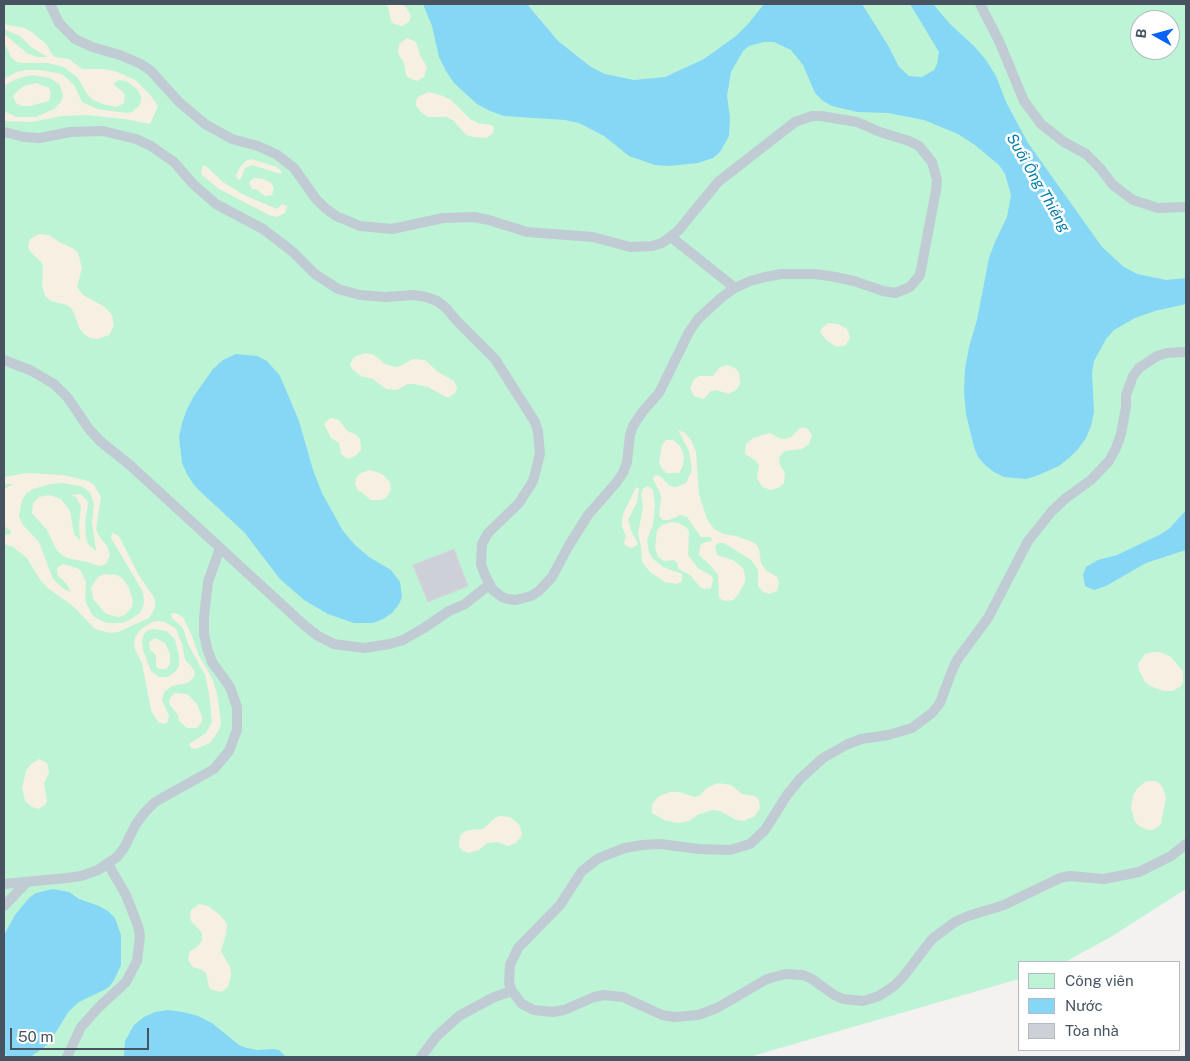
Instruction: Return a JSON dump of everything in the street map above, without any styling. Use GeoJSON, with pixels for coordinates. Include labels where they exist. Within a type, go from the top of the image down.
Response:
{"type":"FeatureCollection","features":[{"type":"Feature","properties":{"kind":"lane"},"geometry":{"type":"LineString","coordinates":[[4,132],[24,137],[40,138],[70,132],[103,131],[136,139],[151,146],[174,162],[193,184],[216,204],[263,229],[293,252],[315,274],[338,289],[351,294],[368,296],[414,295],[426,297],[437,301],[446,308],[495,359],[534,422],[540,443],[538,468],[526,493],[511,512],[488,532],[482,544],[482,564],[490,584],[496,593],[502,597],[516,600],[531,596],[546,585],[588,515],[623,473],[627,462],[633,426],[643,411],[660,393],[689,332],[709,307],[735,288],[765,277],[797,273],[830,276],[854,281],[889,293],[895,293],[910,287],[920,275],[936,190],[937,180],[932,162],[918,146],[909,140],[880,132],[857,122],[821,116],[803,118],[786,127],[764,147],[731,170],[718,182],[690,218],[671,237],[656,244],[641,247],[583,236],[527,232],[474,217],[443,218],[392,229],[360,226],[336,216],[316,199],[294,168],[282,158],[258,146],[232,139],[205,124],[179,102],[155,75],[141,64],[75,39],[59,23],[50,4]]}},
{"type":"Feature","properties":{"kind":"lane"},"geometry":{"type":"LineString","coordinates":[[980,4],[999,42],[1024,101],[1041,124],[1064,142],[1086,154],[1113,185],[1134,200],[1158,208],[1186,207]]}},
{"type":"Feature","properties":{"kind":"lane"},"geometry":{"type":"LineString","coordinates":[[671,237],[735,288]]}},
{"type":"Feature","properties":{"kind":"lane"},"geometry":{"type":"LineString","coordinates":[[1186,352],[1157,356],[1139,368],[1133,376],[1126,395],[1126,408],[1121,434],[1109,461],[1091,480],[1052,511],[1028,541],[988,618],[957,660],[944,695],[932,713],[912,728],[888,735],[860,739],[823,758],[800,779],[787,795],[766,830],[750,844],[730,850],[699,849],[680,845],[642,845],[625,848],[599,858],[582,871],[560,905],[518,948],[508,974],[512,991],[522,1004],[528,1008],[552,1012],[564,1010],[594,997],[604,995],[623,997],[662,1015],[686,1017],[712,1010],[767,979],[794,974],[812,979],[843,999],[863,1001],[873,999],[894,986],[932,939],[955,922],[1004,905],[1060,878],[1070,876],[1104,879],[1139,872],[1155,865],[1186,844]]}},
{"type":"Feature","properties":{"kind":"lane"},"geometry":{"type":"LineString","coordinates":[[4,360],[30,370],[61,390],[100,441],[131,466],[318,636],[334,644],[350,647],[377,647],[403,640],[449,611],[465,604],[490,584]]}},
{"type":"Feature","properties":{"kind":"lane"},"geometry":{"type":"LineString","coordinates":[[4,884],[82,876],[98,870],[108,864],[124,848],[145,812],[155,802],[214,769],[229,752],[234,741],[238,718],[237,707],[230,687],[212,662],[206,648],[204,634],[208,582],[220,548]]}},
{"type":"Feature","properties":{"kind":"lane"},"geometry":{"type":"LineString","coordinates":[[67,1057],[81,1027],[126,982],[137,961],[140,936],[138,926],[126,895],[108,864]]}},
{"type":"Feature","properties":{"kind":"lane"},"geometry":{"type":"LineString","coordinates":[[4,906],[28,882]]}},
{"type":"Feature","properties":{"kind":"lane"},"geometry":{"type":"LineString","coordinates":[[421,1057],[436,1037],[459,1016],[476,1005],[512,991]]}},
{"type":"Feature","properties":{"kind":"green space"},"geometry":{"type":"Polygon","coordinates":[[[4,4],[1186,4],[1186,889],[1109,938],[1067,961],[1018,961],[1018,979],[749,1057],[4,1057],[4,4]]]}},
{"type":"Feature","properties":{"kind":"sand"},"geometry":{"type":"Polygon","coordinates":[[[385,4],[402,4],[406,7],[411,16],[409,22],[402,26],[394,24],[391,21],[388,7],[385,4]]]}},
{"type":"Feature","properties":{"kind":"sand"},"geometry":{"type":"Polygon","coordinates":[[[4,24],[24,28],[32,32],[46,44],[54,57],[69,59],[82,69],[115,71],[135,80],[158,106],[150,124],[86,115],[63,116],[31,122],[4,121],[4,111],[16,117],[36,117],[54,109],[61,102],[63,96],[60,85],[50,78],[32,75],[14,80],[4,86],[4,79],[17,72],[26,70],[40,70],[62,74],[74,85],[82,102],[97,109],[132,112],[139,106],[141,96],[137,89],[126,81],[119,80],[114,83],[125,95],[124,103],[117,107],[106,105],[93,100],[87,94],[78,78],[64,67],[48,63],[21,63],[15,61],[4,42],[4,34],[28,54],[47,57],[31,47],[20,36],[4,29],[4,24]]]}},
{"type":"Feature","properties":{"kind":"sand"},"geometry":{"type":"Polygon","coordinates":[[[407,38],[416,42],[420,55],[427,67],[424,77],[417,81],[406,75],[404,63],[398,53],[399,44],[407,38]]]}},
{"type":"Feature","properties":{"kind":"sand"},"geometry":{"type":"Polygon","coordinates":[[[36,83],[49,88],[51,93],[49,101],[30,106],[21,106],[16,103],[13,96],[18,90],[24,86],[36,83]]]}},
{"type":"Feature","properties":{"kind":"sand"},"geometry":{"type":"Polygon","coordinates":[[[429,92],[451,100],[470,119],[478,123],[492,125],[494,128],[493,133],[487,138],[473,137],[466,135],[453,120],[446,117],[428,117],[423,114],[416,106],[416,100],[419,96],[429,92]]]}},
{"type":"Feature","properties":{"kind":"sand"},"geometry":{"type":"Polygon","coordinates":[[[251,159],[277,167],[281,174],[252,165],[245,168],[241,179],[238,180],[236,175],[240,167],[251,159]]]}},
{"type":"Feature","properties":{"kind":"sand"},"geometry":{"type":"Polygon","coordinates":[[[203,166],[206,166],[223,182],[244,195],[277,209],[282,204],[287,206],[285,213],[277,217],[269,215],[219,189],[202,175],[203,166]]]}},
{"type":"Feature","properties":{"kind":"sand"},"geometry":{"type":"Polygon","coordinates":[[[254,178],[264,179],[271,183],[274,188],[272,195],[265,196],[256,189],[252,189],[249,182],[254,178]]]}},
{"type":"Feature","properties":{"kind":"sand"},"geometry":{"type":"Polygon","coordinates":[[[39,234],[49,235],[78,253],[82,268],[77,287],[83,295],[105,307],[112,315],[114,326],[109,335],[98,339],[90,338],[79,328],[71,308],[51,301],[45,296],[42,285],[42,263],[28,247],[30,239],[39,234]]]}},
{"type":"Feature","properties":{"kind":"sand"},"geometry":{"type":"Polygon","coordinates":[[[828,323],[838,324],[847,329],[850,337],[846,345],[837,347],[826,340],[820,332],[828,323]]]}},
{"type":"Feature","properties":{"kind":"sand"},"geometry":{"type":"Polygon","coordinates":[[[366,353],[374,355],[385,364],[395,367],[413,359],[425,360],[438,372],[454,381],[457,388],[456,392],[450,397],[446,397],[428,387],[414,384],[408,384],[397,390],[386,389],[373,379],[361,376],[352,369],[350,364],[353,359],[366,353]]]}},
{"type":"Feature","properties":{"kind":"sand"},"geometry":{"type":"Polygon","coordinates":[[[727,365],[739,372],[740,384],[737,389],[729,394],[716,390],[711,391],[704,399],[694,396],[690,388],[694,379],[699,376],[713,376],[719,368],[727,365]]]}},
{"type":"Feature","properties":{"kind":"sand"},"geometry":{"type":"Polygon","coordinates":[[[331,418],[339,420],[347,431],[355,434],[360,439],[361,450],[357,455],[348,459],[341,454],[339,443],[331,438],[325,426],[325,422],[331,418]]]}},
{"type":"Feature","properties":{"kind":"sand"},"geometry":{"type":"Polygon","coordinates":[[[804,427],[809,430],[812,436],[809,444],[802,449],[785,451],[779,457],[780,465],[785,473],[784,483],[780,487],[771,490],[762,487],[757,478],[759,465],[745,454],[746,444],[753,438],[770,433],[781,439],[786,439],[804,427]]]}},
{"type":"Feature","properties":{"kind":"sand"},"geometry":{"type":"Polygon","coordinates":[[[678,430],[685,433],[691,440],[696,452],[699,494],[707,519],[714,529],[756,544],[759,549],[761,563],[766,570],[777,577],[779,583],[777,591],[769,594],[763,592],[758,586],[758,570],[751,560],[724,543],[719,543],[715,546],[717,555],[733,560],[743,568],[745,575],[745,582],[738,595],[733,600],[722,600],[719,597],[718,575],[699,555],[700,546],[712,539],[710,537],[701,537],[687,517],[681,515],[669,520],[663,520],[659,516],[661,497],[653,479],[655,475],[660,476],[670,486],[676,487],[686,483],[692,470],[689,451],[678,430]]]}},
{"type":"Feature","properties":{"kind":"sand"},"geometry":{"type":"Polygon","coordinates":[[[666,440],[673,440],[680,446],[684,456],[683,466],[679,473],[667,473],[662,469],[659,462],[662,445],[666,440]]]}},
{"type":"Feature","properties":{"kind":"sand"},"geometry":{"type":"Polygon","coordinates":[[[369,470],[382,474],[390,482],[391,490],[386,498],[371,500],[357,489],[356,478],[359,474],[369,470]]]}},
{"type":"Feature","properties":{"kind":"sand"},"geometry":{"type":"Polygon","coordinates":[[[27,473],[63,475],[88,481],[94,485],[101,497],[96,529],[107,546],[110,555],[106,564],[99,566],[67,558],[61,554],[56,549],[47,530],[32,513],[33,503],[39,497],[49,495],[61,499],[70,511],[74,534],[80,540],[81,506],[76,497],[71,495],[80,494],[87,500],[88,504],[85,522],[86,538],[88,544],[96,551],[92,522],[94,504],[90,493],[86,489],[63,483],[51,484],[33,489],[22,500],[19,516],[22,524],[39,542],[53,579],[70,592],[67,584],[58,576],[57,568],[63,564],[81,571],[86,582],[86,603],[93,616],[107,623],[123,623],[140,613],[144,603],[143,592],[111,538],[112,533],[119,536],[138,574],[155,599],[155,608],[149,618],[118,632],[110,633],[95,629],[73,606],[41,581],[26,557],[13,547],[4,544],[4,534],[10,535],[11,531],[4,526],[4,489],[13,484],[4,484],[4,477],[27,473]]]}},
{"type":"Feature","properties":{"kind":"sand"},"geometry":{"type":"Polygon","coordinates":[[[648,486],[653,490],[655,505],[653,524],[647,540],[649,552],[652,558],[663,567],[682,574],[682,581],[677,584],[665,582],[650,572],[642,562],[638,533],[643,507],[641,494],[643,489],[648,486]]]}},
{"type":"Feature","properties":{"kind":"sand"},"geometry":{"type":"Polygon","coordinates":[[[636,487],[639,489],[637,502],[628,520],[632,533],[638,543],[630,548],[624,543],[626,536],[622,527],[622,520],[636,487]]]}},
{"type":"Feature","properties":{"kind":"sand"},"geometry":{"type":"Polygon","coordinates":[[[671,522],[686,527],[689,531],[688,555],[698,568],[712,576],[711,588],[701,588],[689,574],[678,569],[677,563],[674,560],[664,561],[658,557],[655,548],[657,530],[662,525],[671,522]]]}},
{"type":"Feature","properties":{"kind":"sand"},"geometry":{"type":"Polygon","coordinates":[[[104,574],[117,575],[128,586],[133,601],[132,607],[125,615],[118,617],[106,614],[93,599],[91,587],[98,577],[104,574]]]}},
{"type":"Feature","properties":{"kind":"sand"},"geometry":{"type":"Polygon","coordinates":[[[175,613],[183,617],[217,693],[221,723],[219,730],[210,743],[195,749],[191,748],[189,744],[206,733],[212,722],[209,693],[205,675],[188,644],[183,628],[172,618],[171,614],[175,613]]]}},
{"type":"Feature","properties":{"kind":"sand"},"geometry":{"type":"Polygon","coordinates":[[[152,622],[165,622],[176,629],[182,644],[185,660],[195,672],[194,677],[188,683],[172,686],[164,692],[162,700],[169,716],[167,723],[163,724],[158,722],[151,710],[142,663],[134,643],[140,630],[152,622]],[[148,630],[142,640],[143,650],[151,671],[159,677],[168,677],[179,666],[179,655],[175,639],[166,631],[148,630]]]}},
{"type":"Feature","properties":{"kind":"sand"},"geometry":{"type":"Polygon","coordinates":[[[155,638],[165,643],[170,654],[170,664],[166,669],[159,669],[156,666],[156,655],[150,650],[149,642],[155,638]]]}},
{"type":"Feature","properties":{"kind":"sand"},"geometry":{"type":"Polygon","coordinates":[[[1160,652],[1171,657],[1183,671],[1181,686],[1173,691],[1163,691],[1150,686],[1145,682],[1139,670],[1138,664],[1145,654],[1160,652]]]}},
{"type":"Feature","properties":{"kind":"sand"},"geometry":{"type":"Polygon","coordinates":[[[175,693],[187,694],[197,704],[202,722],[197,728],[187,728],[179,721],[178,715],[169,702],[175,693]]]}},
{"type":"Feature","properties":{"kind":"sand"},"geometry":{"type":"Polygon","coordinates":[[[39,759],[47,763],[49,772],[44,784],[47,801],[45,805],[38,809],[25,801],[22,788],[26,771],[31,764],[39,759]]]}},
{"type":"Feature","properties":{"kind":"sand"},"geometry":{"type":"Polygon","coordinates":[[[1146,781],[1159,783],[1163,788],[1166,798],[1161,824],[1153,830],[1139,826],[1135,822],[1131,808],[1133,795],[1146,781]]]}},
{"type":"Feature","properties":{"kind":"sand"},"geometry":{"type":"Polygon","coordinates":[[[718,783],[731,785],[742,794],[755,796],[759,799],[760,808],[755,816],[743,821],[736,820],[720,811],[713,810],[699,814],[689,821],[678,823],[664,820],[652,813],[652,804],[662,795],[670,792],[679,792],[695,797],[718,783]]]}},
{"type":"Feature","properties":{"kind":"sand"},"geometry":{"type":"Polygon","coordinates":[[[500,816],[510,817],[519,824],[522,833],[516,843],[508,846],[497,842],[487,843],[479,850],[469,853],[459,847],[460,836],[464,832],[483,829],[500,816]]]}},
{"type":"Feature","properties":{"kind":"sand"},"geometry":{"type":"Polygon","coordinates":[[[199,904],[208,906],[220,915],[227,924],[221,951],[230,967],[231,975],[228,987],[222,992],[212,990],[209,987],[206,973],[193,967],[188,960],[190,951],[202,941],[202,933],[191,921],[190,915],[191,910],[199,904]]]}},
{"type":"Feature","properties":{"kind":"water","name":"Suối Ông Thiềng"},"geometry":{"type":"Polygon","coordinates":[[[423,4],[527,4],[558,41],[591,67],[605,74],[634,80],[665,77],[704,59],[736,36],[764,4],[862,4],[889,47],[899,67],[909,76],[922,77],[934,70],[939,52],[910,4],[933,4],[986,60],[996,76],[1006,102],[1028,143],[1102,247],[1124,267],[1137,274],[1166,280],[1186,278],[1186,304],[1135,318],[1114,330],[1106,339],[1094,361],[1092,373],[1094,412],[1091,426],[1086,438],[1069,458],[1059,466],[1026,479],[1004,477],[994,472],[978,457],[966,414],[964,392],[965,369],[969,347],[977,320],[989,258],[1007,217],[1011,195],[1005,174],[999,165],[975,145],[958,134],[924,120],[888,113],[857,112],[832,106],[815,93],[803,65],[791,50],[774,42],[764,42],[749,46],[743,51],[731,72],[727,96],[730,117],[729,136],[720,152],[713,158],[698,163],[669,166],[655,165],[629,156],[604,136],[579,123],[565,120],[504,116],[477,104],[454,83],[446,71],[439,57],[432,26],[423,4]]]}},
{"type":"Feature","properties":{"kind":"water"},"geometry":{"type":"Polygon","coordinates":[[[236,354],[257,356],[267,361],[280,376],[299,421],[313,470],[322,493],[343,531],[369,557],[391,570],[400,582],[402,597],[399,604],[392,613],[383,619],[373,623],[354,623],[328,614],[304,600],[280,579],[244,532],[194,485],[187,474],[182,463],[179,437],[187,409],[213,369],[223,360],[236,354]]]}},
{"type":"Feature","properties":{"kind":"water"},"geometry":{"type":"Polygon","coordinates":[[[1186,510],[1186,550],[1146,563],[1106,586],[1094,590],[1085,586],[1083,575],[1086,567],[1098,560],[1117,555],[1159,535],[1169,529],[1186,510]]]}},
{"type":"Feature","properties":{"kind":"water"},"geometry":{"type":"Polygon","coordinates":[[[53,889],[69,892],[79,899],[99,906],[115,918],[121,935],[121,965],[109,987],[79,1002],[69,1011],[49,1043],[30,1057],[8,1057],[4,1053],[4,935],[15,915],[29,898],[36,893],[53,889]]]}},
{"type":"Feature","properties":{"kind":"water"},"geometry":{"type":"Polygon","coordinates":[[[168,1010],[198,1016],[212,1023],[239,1045],[257,1050],[279,1050],[286,1057],[124,1057],[125,1041],[134,1025],[144,1017],[155,1012],[168,1010]]]}},
{"type":"Feature","properties":{"kind":"building"},"geometry":{"type":"Polygon","coordinates":[[[454,549],[468,586],[428,602],[413,565],[454,549]]]}}]}
